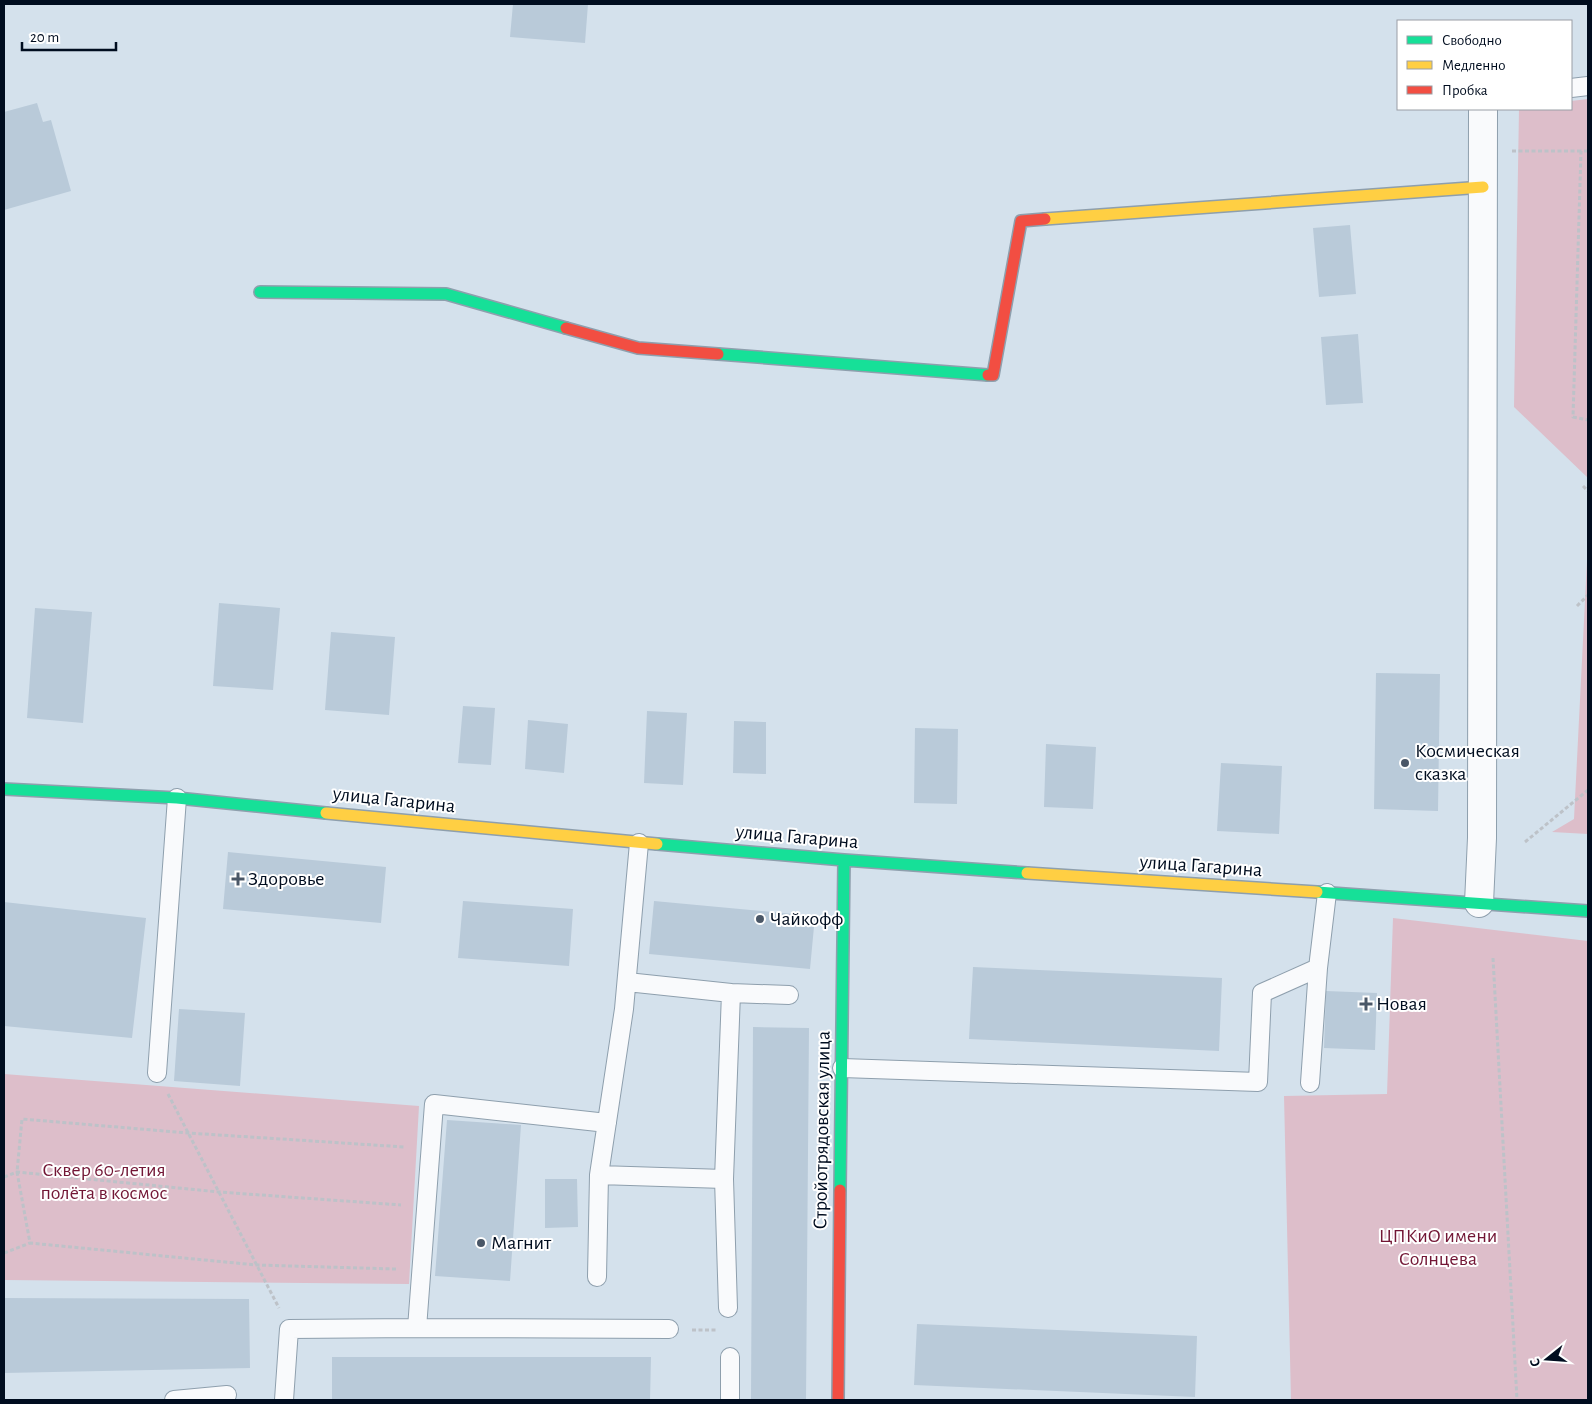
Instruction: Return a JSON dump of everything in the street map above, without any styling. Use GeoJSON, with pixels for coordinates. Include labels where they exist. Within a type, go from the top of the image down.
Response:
{"type":"FeatureCollection","features":[{"type":"Feature","properties":{"kind":"street"},"geometry":{"type":"LineString","coordinates":[[1479,904],[1482,838],[1483,110]]}},
{"type":"Feature","properties":{"kind":"street"},"geometry":{"type":"LineString","coordinates":[[260,292],[446,294],[638,348],[993,375],[1021,221],[1483,187]]}},
{"type":"Feature","properties":{"kind":"street","name":"улица Гагарина"},"geometry":{"type":"LineString","coordinates":[[4,789],[177,798],[639,843],[844,860],[1588,911]]}},
{"type":"Feature","properties":{"kind":"street","name":"Стройотрядовская улица"},"geometry":{"type":"LineString","coordinates":[[838,1400],[844,860]]}},
{"type":"Feature","properties":{"kind":"lane"},"geometry":{"type":"LineString","coordinates":[[1572,88],[1588,86]]}},
{"type":"Feature","properties":{"kind":"lane"},"geometry":{"type":"LineString","coordinates":[[157,1073],[177,798]]}},
{"type":"Feature","properties":{"kind":"lane"},"geometry":{"type":"LineString","coordinates":[[597,1277],[599,1175],[624,1009],[639,843]]}},
{"type":"Feature","properties":{"kind":"lane"},"geometry":{"type":"LineString","coordinates":[[1310,1083],[1318,968],[1327,893]]}},
{"type":"Feature","properties":{"kind":"lane"},"geometry":{"type":"LineString","coordinates":[[842,1068],[1258,1082],[1262,993],[1318,968]]}},
{"type":"Feature","properties":{"kind":"lane"},"geometry":{"type":"LineString","coordinates":[[627,982],[732,993],[790,995]]}},
{"type":"Feature","properties":{"kind":"lane"},"geometry":{"type":"LineString","coordinates":[[728,1308],[724,1179],[732,993]]}},
{"type":"Feature","properties":{"kind":"lane"},"geometry":{"type":"LineString","coordinates":[[417,1328],[434,1104],[607,1123]]}},
{"type":"Feature","properties":{"kind":"lane"},"geometry":{"type":"LineString","coordinates":[[599,1175],[724,1179]]}},
{"type":"Feature","properties":{"kind":"lane"},"geometry":{"type":"LineString","coordinates":[[284,1400],[289,1329],[669,1329]]}},
{"type":"Feature","properties":{"kind":"lane"},"geometry":{"type":"LineString","coordinates":[[730,1357],[730,1400]]}},
{"type":"Feature","properties":{"kind":"lane"},"geometry":{"type":"LineString","coordinates":[[174,1400],[226,1395]]}},
{"type":"Feature","properties":{"kind":"path"},"geometry":{"type":"LineString","coordinates":[[1508,151],[1588,151]]}},
{"type":"Feature","properties":{"kind":"path"},"geometry":{"type":"LineString","coordinates":[[1581,151],[1573,417],[1588,420]]}},
{"type":"Feature","properties":{"kind":"path"},"geometry":{"type":"LineString","coordinates":[[1583,486],[1588,491]]}},
{"type":"Feature","properties":{"kind":"path"},"geometry":{"type":"LineString","coordinates":[[1578,606],[1588,595]]}},
{"type":"Feature","properties":{"kind":"path"},"geometry":{"type":"LineString","coordinates":[[1525,842],[1588,790]]}},
{"type":"Feature","properties":{"kind":"path"},"geometry":{"type":"LineString","coordinates":[[1493,958],[1517,1400]]}},
{"type":"Feature","properties":{"kind":"path"},"geometry":{"type":"LineString","coordinates":[[157,1073],[289,1329]]}},
{"type":"Feature","properties":{"kind":"path"},"geometry":{"type":"LineString","coordinates":[[30,1243],[17,1172],[22,1119],[188,1133],[430,1148]]}},
{"type":"Feature","properties":{"kind":"path"},"geometry":{"type":"LineString","coordinates":[[4,1177],[17,1172],[219,1192],[426,1207]]}},
{"type":"Feature","properties":{"kind":"path"},"geometry":{"type":"LineString","coordinates":[[4,1253],[30,1243],[256,1265],[422,1270]]}},
{"type":"Feature","properties":{"kind":"path"},"geometry":{"type":"LineString","coordinates":[[669,1329],[719,1330]]}},
{"type":"Feature","properties":{"kind":"green space"},"geometry":{"type":"Polygon","coordinates":[[[1588,99],[1588,478],[1514,407],[1519,110],[1572,110],[1572,101],[1588,99]]]}},
{"type":"Feature","properties":{"kind":"green space"},"geometry":{"type":"Polygon","coordinates":[[[1588,541],[1588,834],[1552,832],[1574,819],[1588,541]]]}},
{"type":"Feature","properties":{"kind":"green space","name":"ЦПКиО имени Солнцева"},"geometry":{"type":"Polygon","coordinates":[[[1393,918],[1588,941],[1588,1400],[1291,1400],[1284,1096],[1387,1094],[1393,918]]]}},
{"type":"Feature","properties":{"kind":"green space","name":"Сквер 60-летия полёта в космос"},"geometry":{"type":"Polygon","coordinates":[[[4,1074],[419,1106],[409,1284],[4,1280],[4,1074]]]}},
{"type":"Feature","properties":{"kind":"water"},"geometry":{"type":"Polygon","coordinates":[[[1588,290],[1588,402],[1587,402],[1588,290]]]}},
{"type":"Feature","properties":{"kind":"building"},"geometry":{"type":"Polygon","coordinates":[[[513,4],[588,4],[585,43],[510,37],[513,4]]]}},
{"type":"Feature","properties":{"kind":"building"},"geometry":{"type":"Polygon","coordinates":[[[37,103],[43,122],[51,120],[71,191],[4,210],[4,112],[37,103]]]}},
{"type":"Feature","properties":{"kind":"building"},"geometry":{"type":"Polygon","coordinates":[[[1350,225],[1356,294],[1319,297],[1313,228],[1350,225]]]}},
{"type":"Feature","properties":{"kind":"building"},"geometry":{"type":"Polygon","coordinates":[[[1358,334],[1363,403],[1326,405],[1321,337],[1358,334]]]}},
{"type":"Feature","properties":{"kind":"building"},"geometry":{"type":"Polygon","coordinates":[[[219,603],[280,608],[273,690],[213,686],[219,603]]]}},
{"type":"Feature","properties":{"kind":"building"},"geometry":{"type":"Polygon","coordinates":[[[35,608],[92,612],[83,723],[27,718],[35,608]]]}},
{"type":"Feature","properties":{"kind":"building"},"geometry":{"type":"Polygon","coordinates":[[[331,632],[395,637],[389,715],[325,710],[331,632]]]}},
{"type":"Feature","properties":{"kind":"building"},"geometry":{"type":"Polygon","coordinates":[[[1376,673],[1440,674],[1438,811],[1374,809],[1376,673]]]}},
{"type":"Feature","properties":{"kind":"building"},"geometry":{"type":"Polygon","coordinates":[[[463,706],[495,708],[491,765],[458,763],[463,706]]]}},
{"type":"Feature","properties":{"kind":"building"},"geometry":{"type":"Polygon","coordinates":[[[647,711],[687,713],[683,785],[644,783],[647,711]]]}},
{"type":"Feature","properties":{"kind":"building"},"geometry":{"type":"Polygon","coordinates":[[[528,720],[568,724],[564,773],[525,769],[528,720]]]}},
{"type":"Feature","properties":{"kind":"building"},"geometry":{"type":"Polygon","coordinates":[[[734,721],[766,722],[766,774],[733,773],[734,721]]]}},
{"type":"Feature","properties":{"kind":"building"},"geometry":{"type":"Polygon","coordinates":[[[915,728],[958,729],[957,804],[914,803],[915,728]]]}},
{"type":"Feature","properties":{"kind":"building"},"geometry":{"type":"Polygon","coordinates":[[[1046,744],[1096,747],[1093,809],[1044,807],[1046,744]]]}},
{"type":"Feature","properties":{"kind":"building"},"geometry":{"type":"Polygon","coordinates":[[[1221,763],[1282,766],[1279,834],[1217,831],[1221,763]]]}},
{"type":"Feature","properties":{"kind":"building"},"geometry":{"type":"Polygon","coordinates":[[[228,852],[386,867],[381,923],[223,909],[228,852]]]}},
{"type":"Feature","properties":{"kind":"building"},"geometry":{"type":"Polygon","coordinates":[[[463,901],[573,909],[569,966],[458,958],[463,901]]]}},
{"type":"Feature","properties":{"kind":"building"},"geometry":{"type":"Polygon","coordinates":[[[654,901],[815,916],[810,969],[649,954],[654,901]]]}},
{"type":"Feature","properties":{"kind":"building"},"geometry":{"type":"Polygon","coordinates":[[[4,902],[146,918],[132,1038],[4,1026],[4,902]]]}},
{"type":"Feature","properties":{"kind":"building"},"geometry":{"type":"Polygon","coordinates":[[[973,967],[1222,978],[1219,1051],[969,1039],[973,967]]]}},
{"type":"Feature","properties":{"kind":"building"},"geometry":{"type":"Polygon","coordinates":[[[1326,991],[1377,993],[1375,1050],[1324,1048],[1326,991]]]}},
{"type":"Feature","properties":{"kind":"building"},"geometry":{"type":"Polygon","coordinates":[[[179,1009],[245,1013],[240,1086],[174,1081],[179,1009]]]}},
{"type":"Feature","properties":{"kind":"building"},"geometry":{"type":"Polygon","coordinates":[[[753,1027],[809,1028],[806,1400],[751,1400],[753,1027]]]}},
{"type":"Feature","properties":{"kind":"building"},"geometry":{"type":"Polygon","coordinates":[[[447,1120],[521,1125],[510,1281],[435,1276],[447,1120]]]}},
{"type":"Feature","properties":{"kind":"building"},"geometry":{"type":"Polygon","coordinates":[[[545,1179],[577,1179],[578,1227],[545,1228],[545,1179]]]}},
{"type":"Feature","properties":{"kind":"building"},"geometry":{"type":"Polygon","coordinates":[[[4,1298],[249,1299],[250,1368],[4,1373],[4,1298]]]}},
{"type":"Feature","properties":{"kind":"building"},"geometry":{"type":"Polygon","coordinates":[[[917,1324],[1197,1336],[1195,1397],[914,1385],[917,1324]]]}},
{"type":"Feature","properties":{"kind":"building"},"geometry":{"type":"Polygon","coordinates":[[[332,1357],[651,1357],[650,1400],[332,1400],[332,1357]]]}},
{"type":"Feature","properties":{"kind":"traffic: fast"},"geometry":{"type":"LineString","coordinates":[[260,292],[446,294],[566,328]]}},
{"type":"Feature","properties":{"kind":"traffic: fast"},"geometry":{"type":"LineString","coordinates":[[718,354],[988,375]]}},
{"type":"Feature","properties":{"kind":"traffic: fast"},"geometry":{"type":"LineString","coordinates":[[4,789],[177,798],[326,813]]}},
{"type":"Feature","properties":{"kind":"traffic: fast"},"geometry":{"type":"LineString","coordinates":[[657,844],[1027,873]]}},
{"type":"Feature","properties":{"kind":"traffic: fast"},"geometry":{"type":"LineString","coordinates":[[840,1190],[844,860]]}},
{"type":"Feature","properties":{"kind":"traffic: fast"},"geometry":{"type":"LineString","coordinates":[[1317,892],[1588,911]]}},
{"type":"Feature","properties":{"kind":"traffic: slow"},"geometry":{"type":"LineString","coordinates":[[1045,219],[1483,187]]}},
{"type":"Feature","properties":{"kind":"traffic: slow"},"geometry":{"type":"LineString","coordinates":[[326,813],[657,844]]}},
{"type":"Feature","properties":{"kind":"traffic: slow"},"geometry":{"type":"LineString","coordinates":[[1027,873],[1317,892]]}},
{"type":"Feature","properties":{"kind":"traffic: jam"},"geometry":{"type":"LineString","coordinates":[[988,375],[993,375],[1021,221],[1045,219]]}},
{"type":"Feature","properties":{"kind":"traffic: jam"},"geometry":{"type":"LineString","coordinates":[[566,328],[638,348],[718,354]]}},
{"type":"Feature","properties":{"kind":"traffic: jam"},"geometry":{"type":"LineString","coordinates":[[838,1400],[840,1190]]}},
{"type":"Feature","properties":{"kind":"place","name":"Космическая сказка"},"geometry":{"type":"Point","coordinates":[1405,763]}},
{"type":"Feature","properties":{"kind":"place","name":"Здоровье"},"geometry":{"type":"Point","coordinates":[238,879]}},
{"type":"Feature","properties":{"kind":"place","name":"Чайкофф"},"geometry":{"type":"Point","coordinates":[760,919]}},
{"type":"Feature","properties":{"kind":"place","name":"Новая"},"geometry":{"type":"Point","coordinates":[1366,1004]}},
{"type":"Feature","properties":{"kind":"place","name":"Магнит"},"geometry":{"type":"Point","coordinates":[481,1243]}}]}
